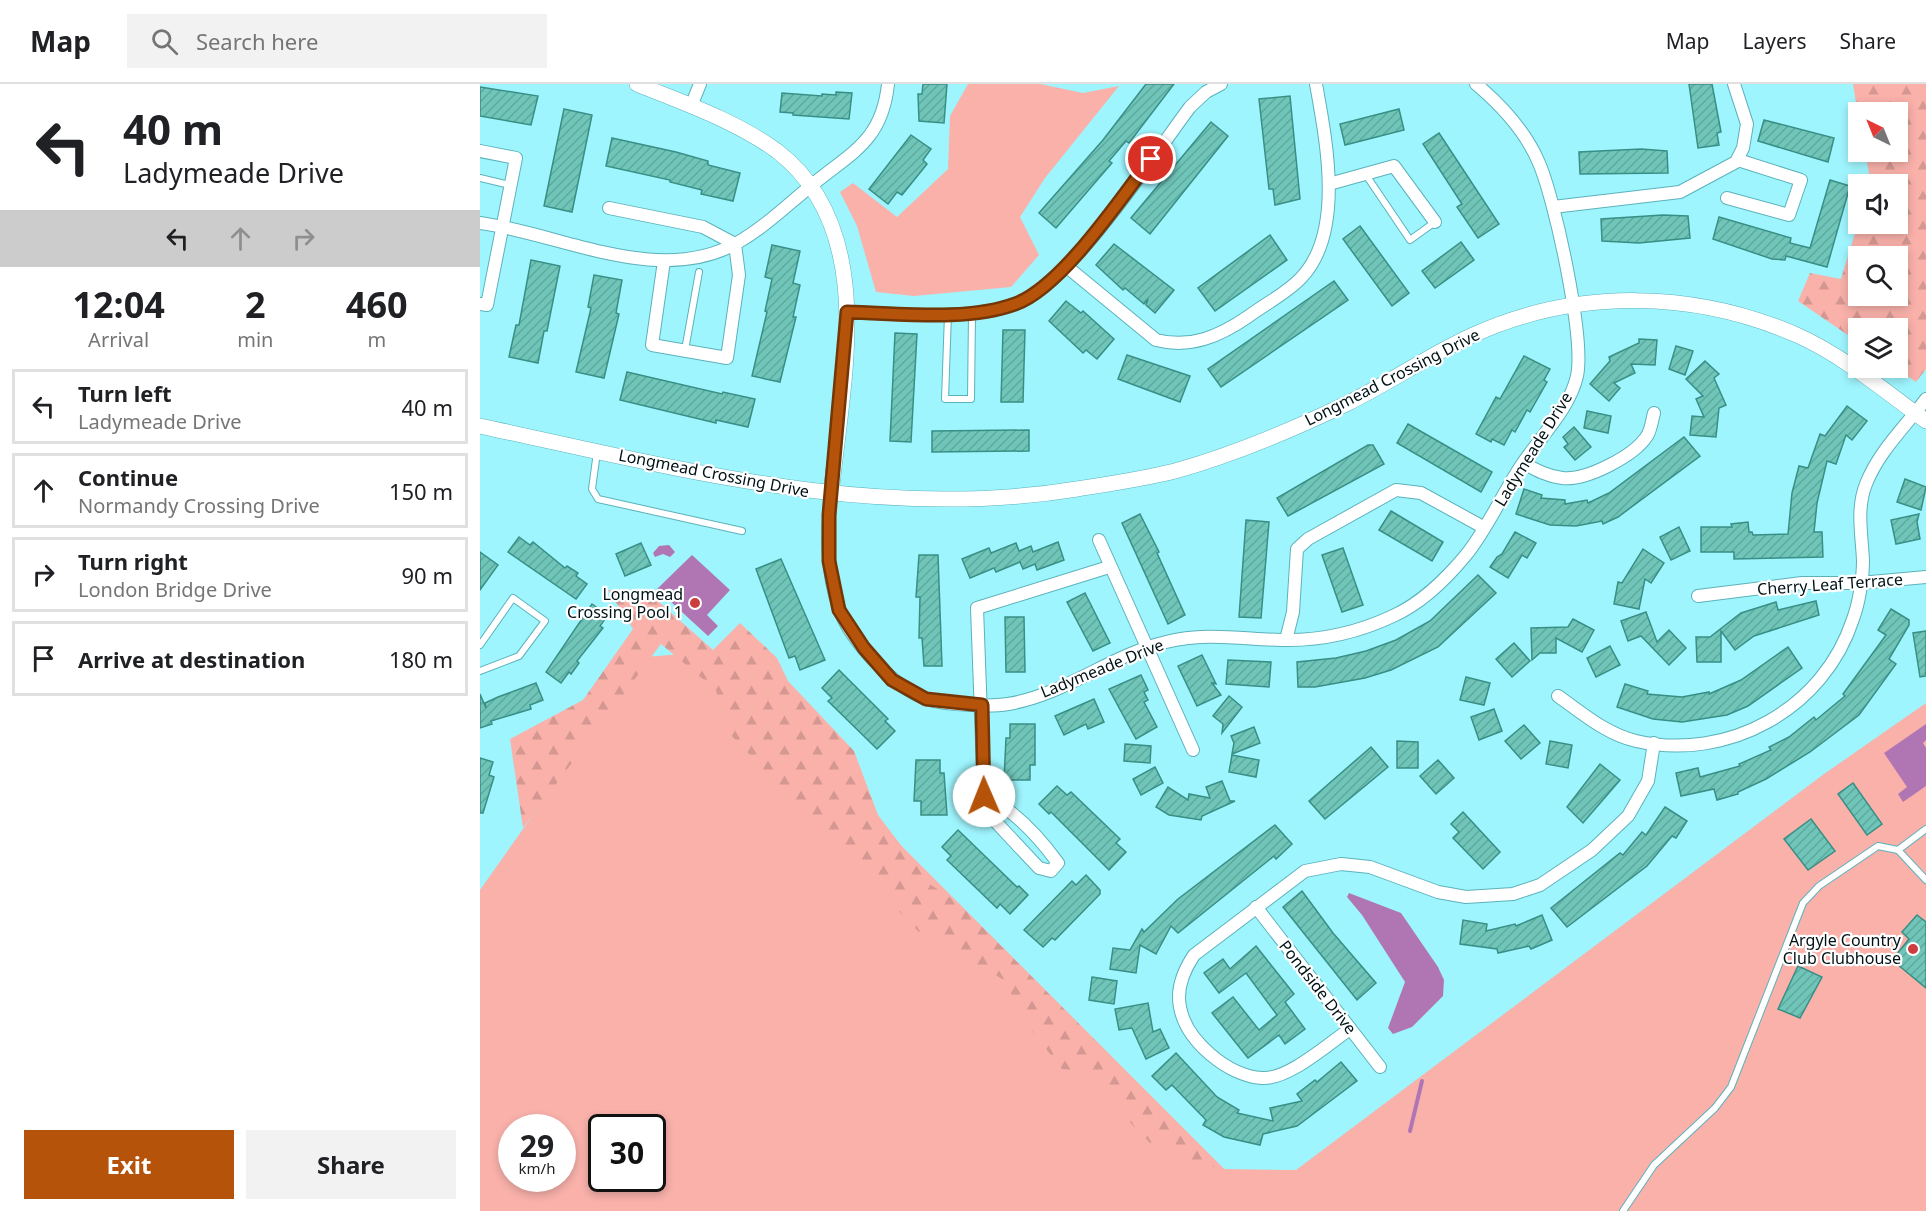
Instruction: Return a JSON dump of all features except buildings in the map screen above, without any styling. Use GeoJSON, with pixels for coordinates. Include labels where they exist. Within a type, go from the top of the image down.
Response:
{"type":"FeatureCollection","features":[{"type":"Feature","properties":{"kind":"street"},"geometry":{"type":"LineString","coordinates":[[638,84],[734,126],[776,151],[811,185],[826,211],[841,251],[847,312],[831,494]]}},
{"type":"Feature","properties":{"kind":"street"},"geometry":{"type":"LineString","coordinates":[[692,106],[700,84]]}},
{"type":"Feature","properties":{"kind":"street"},"geometry":{"type":"LineString","coordinates":[[480,223],[502,226],[654,262],[690,259],[735,244],[792,204],[811,185],[865,142],[881,120],[888,84]]}},
{"type":"Feature","properties":{"kind":"street"},"geometry":{"type":"LineString","coordinates":[[847,312],[972,314],[1015,304],[1034,295],[1086,244],[1190,107],[1206,92],[1221,84]]}},
{"type":"Feature","properties":{"kind":"street"},"geometry":{"type":"LineString","coordinates":[[1066,266],[1156,340],[1170,344],[1192,344],[1225,332],[1301,278],[1315,256],[1327,216],[1328,158],[1316,84]]}},
{"type":"Feature","properties":{"kind":"street","name":"Ladymeade Drive"},"geometry":{"type":"LineString","coordinates":[[831,494],[829,561],[839,610],[864,648],[892,680],[926,699],[982,705],[1010,704],[1057,688],[1167,641],[1201,636],[1286,640],[1348,633],[1395,615],[1422,598],[1466,555],[1523,463],[1563,407],[1576,376],[1577,338],[1572,304],[1553,207],[1539,163],[1532,148],[1514,122],[1476,84]]}},
{"type":"Feature","properties":{"kind":"street"},"geometry":{"type":"LineString","coordinates":[[1490,96],[1497,84]]}},
{"type":"Feature","properties":{"kind":"street"},"geometry":{"type":"LineString","coordinates":[[1553,207],[1680,192],[1738,160],[1743,148],[1747,124],[1734,84]]}},
{"type":"Feature","properties":{"kind":"street"},"geometry":{"type":"LineString","coordinates":[[480,151],[516,158],[487,305],[480,304]]}},
{"type":"Feature","properties":{"kind":"street"},"geometry":{"type":"LineString","coordinates":[[1727,198],[1789,215],[1800,180],[1738,160]]}},
{"type":"Feature","properties":{"kind":"street"},"geometry":{"type":"LineString","coordinates":[[1329,184],[1394,165],[1435,222]]}},
{"type":"Feature","properties":{"kind":"street"},"geometry":{"type":"LineString","coordinates":[[609,208],[703,227],[735,244]]}},
{"type":"Feature","properties":{"kind":"street"},"geometry":{"type":"LineString","coordinates":[[664,261],[652,345],[727,358],[739,275],[735,244]]}},
{"type":"Feature","properties":{"kind":"street","name":"Longmead Crossing Drive"},"geometry":{"type":"LineString","coordinates":[[480,426],[718,477],[831,494],[929,501],[1005,499],[1174,471],[1255,443],[1346,404],[1470,336],[1521,315],[1572,304],[1632,300],[1702,305],[1758,320],[1802,338],[1839,359],[1921,417]]}},
{"type":"Feature","properties":{"kind":"street"},"geometry":{"type":"LineString","coordinates":[[1558,696],[1609,732],[1636,741],[1654,743],[1698,744],[1727,740],[1753,730],[1786,712],[1814,686],[1837,656],[1854,618],[1863,563],[1859,517],[1865,486],[1877,461],[1921,417],[1926,399]]}},
{"type":"Feature","properties":{"kind":"street"},"geometry":{"type":"LineString","coordinates":[[1523,463],[1547,475],[1565,478],[1586,477],[1615,463],[1647,436],[1654,413]]}},
{"type":"Feature","properties":{"kind":"street"},"geometry":{"type":"LineString","coordinates":[[1286,640],[1293,612],[1297,549],[1308,539],[1396,490],[1421,493],[1483,527]]}},
{"type":"Feature","properties":{"kind":"street"},"geometry":{"type":"LineString","coordinates":[[1099,540],[1109,567],[1193,750]]}},
{"type":"Feature","properties":{"kind":"street"},"geometry":{"type":"LineString","coordinates":[[984,796],[1004,805],[1050,852],[1058,863],[1051,871],[1040,868],[993,819],[984,796],[977,608],[1109,567]]}},
{"type":"Feature","properties":{"kind":"street","name":"Cherry Leaf Terrace"},"geometry":{"type":"LineString","coordinates":[[1698,596],[1802,583],[1860,583],[1926,577]]}},
{"type":"Feature","properties":{"kind":"street"},"geometry":{"type":"LineString","coordinates":[[1350,1029],[1286,1073],[1263,1078],[1229,1068],[1210,1054],[1194,1036],[1179,1005],[1182,974],[1194,955],[1305,871],[1341,864],[1370,867],[1438,892],[1466,897],[1514,894],[1540,885],[1592,850],[1628,816],[1648,781],[1654,743]]}},
{"type":"Feature","properties":{"kind":"street","name":"Pondside Drive"},"geometry":{"type":"LineString","coordinates":[[1256,907],[1380,1067]]}},
{"type":"Feature","properties":{"kind":"lane"},"geometry":{"type":"LineString","coordinates":[[1365,174],[1410,240],[1435,222]]}},
{"type":"Feature","properties":{"kind":"lane"},"geometry":{"type":"LineString","coordinates":[[480,178],[511,185]]}},
{"type":"Feature","properties":{"kind":"lane"},"geometry":{"type":"LineString","coordinates":[[685,351],[699,272]]}},
{"type":"Feature","properties":{"kind":"lane"},"geometry":{"type":"LineString","coordinates":[[948,314],[945,399],[971,399],[972,314]]}},
{"type":"Feature","properties":{"kind":"lane"},"geometry":{"type":"LineString","coordinates":[[597,451],[592,489],[598,499],[742,531]]}},
{"type":"Feature","properties":{"kind":"lane"},"geometry":{"type":"LineString","coordinates":[[480,645],[513,598],[545,621],[519,656],[480,671]]}},
{"type":"Feature","properties":{"kind":"lane"},"geometry":{"type":"LineString","coordinates":[[1898,850],[1926,829]]}},
{"type":"Feature","properties":{"kind":"lane"},"geometry":{"type":"LineString","coordinates":[[1623,1211],[1654,1165],[1715,1108],[1731,1087],[1803,903],[1819,886],[1878,846],[1898,850],[1926,880]]}},
{"type":"Feature","properties":{"kind":"green space"},"geometry":{"type":"Polygon","coordinates":[[[968,84],[1040,84],[1083,93],[1119,86],[1045,178],[1020,217],[1039,255],[1011,287],[914,296],[876,292],[857,226],[840,192],[853,183],[897,217],[948,169],[950,116],[968,84]]]}},
{"type":"Feature","properties":{"kind":"green space"},"geometry":{"type":"Polygon","coordinates":[[[1853,84],[1926,84],[1926,369],[1916,382],[1908,377],[1908,318],[1848,318],[1848,335],[1798,301],[1810,273],[1841,279],[1848,256],[1848,306],[1908,306],[1908,246],[1851,246],[1855,234],[1908,234],[1908,174],[1869,174],[1867,162],[1908,162],[1908,102],[1856,102],[1853,84]]]}},
{"type":"Feature","properties":{"kind":"green space"},"geometry":{"type":"Polygon","coordinates":[[[608,590],[649,593],[713,650],[740,623],[777,658],[788,681],[854,751],[878,815],[931,885],[956,901],[1224,1169],[1191,1162],[1165,1139],[1150,1143],[1082,1072],[1062,1069],[1027,1025],[1004,980],[918,931],[727,731],[716,690],[661,644],[523,828],[510,739],[583,700],[633,629],[608,590]]]}},
{"type":"Feature","properties":{"kind":"green space"},"geometry":{"type":"Polygon","coordinates":[[[708,652],[1224,1169],[1296,1170],[1824,774],[1926,703],[1926,1211],[480,1211],[480,890],[644,657],[708,652]]]}},
{"type":"Feature","properties":{"kind":"shaded area"},"geometry":{"type":"Polygon","coordinates":[[[669,545],[675,552],[670,557],[663,554],[655,557],[653,553],[659,546],[669,545]]]}},
{"type":"Feature","properties":{"kind":"shaded area","name":"Longmead Crossing Pool 1"},"geometry":{"type":"Polygon","coordinates":[[[692,555],[730,590],[707,615],[718,626],[708,636],[657,589],[692,555]]]}},
{"type":"Feature","properties":{"kind":"shaded area"},"geometry":{"type":"Polygon","coordinates":[[[1926,724],[1926,740],[1923,743],[1926,748],[1926,786],[1903,802],[1898,794],[1907,787],[1884,753],[1926,724]]]}},
{"type":"Feature","properties":{"kind":"shaded area"},"geometry":{"type":"Polygon","coordinates":[[[1349,893],[1401,913],[1438,967],[1444,980],[1443,996],[1412,1027],[1393,1034],[1388,1028],[1405,982],[1362,915],[1347,897],[1349,893]]]}},
{"type":"Feature","properties":{"kind":"waterway"},"geometry":{"type":"LineString","coordinates":[[1410,1131],[1422,1081]]}},
{"type":"Feature","properties":{"kind":"place","name":"Longmead Crossing Pool 1"},"geometry":{"type":"Point","coordinates":[695,603]}},
{"type":"Feature","properties":{"kind":"place","name":"Argyle Country Club Clubhouse"},"geometry":{"type":"Point","coordinates":[1913,949]}},
{"type":"Feature","properties":{"kind":"route"},"geometry":{"type":"LineString","coordinates":[[984,796],[982,705],[926,699],[892,680],[864,648],[839,610],[829,561],[829,515],[846,344],[847,312],[972,314],[1015,304],[1034,295],[1086,244],[1151,159]]}}]}
